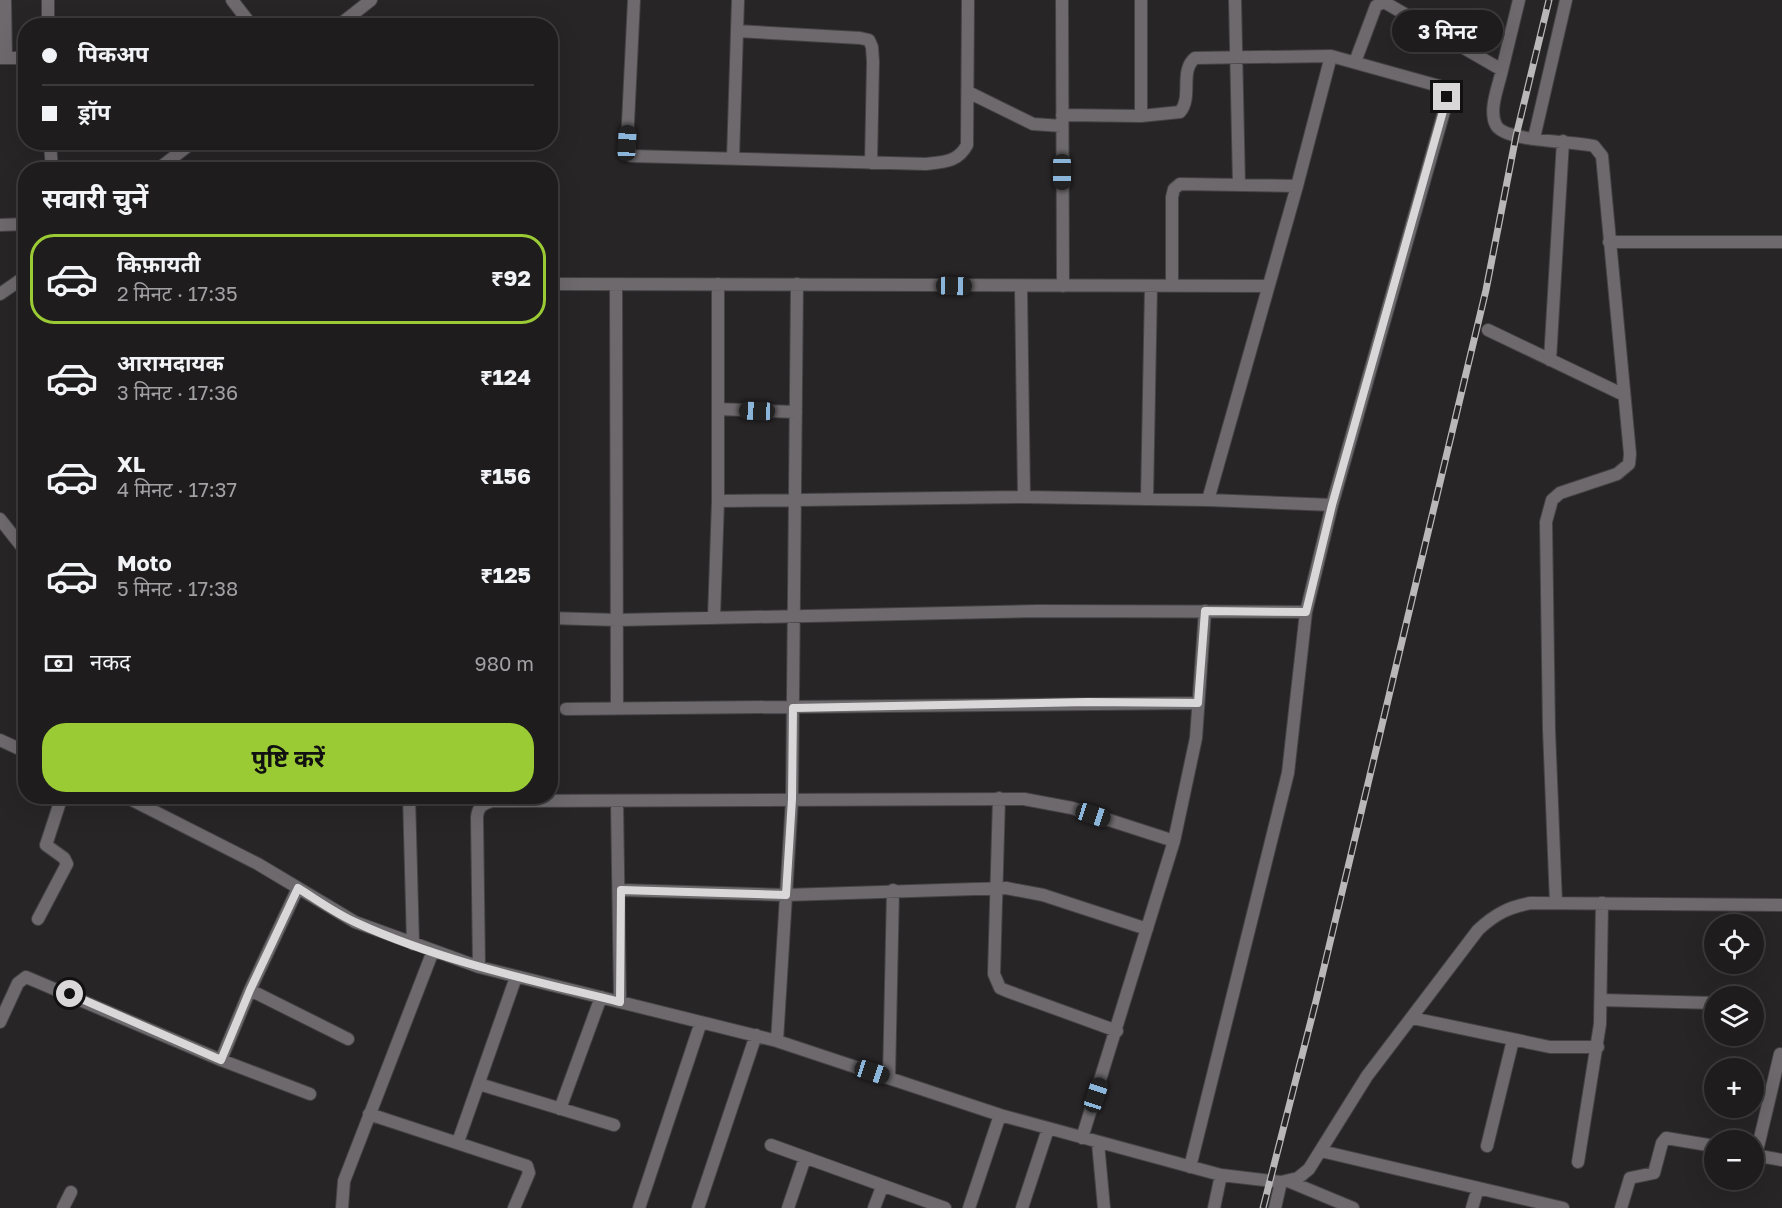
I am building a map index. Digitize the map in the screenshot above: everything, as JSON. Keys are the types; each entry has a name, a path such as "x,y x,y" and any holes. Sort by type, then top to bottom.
{"street":[{"path":"3,58 5,0"},
{"path":"48,0 48,18"},
{"path":"232,0 246,18"},
{"path":"348,18 371,0"},
{"path":"634,0 627,143 631,156 926,164 947,162 961,156 967,145 969,0"},
{"path":"733,158 738,0"},
{"path":"1062,0 1063,286"},
{"path":"1141,0 1142,116"},
{"path":"1235,0 1239,185"},
{"path":"1519,0 1494,108 1496,126 1503,132 1516,136 1587,144 1600,149 1629,464 1617,474 1560,493 1552,500 1546,522 1549,730 1557,903"},
{"path":"1534,138 1566,0"},
{"path":"1355,62 1376,6 1384,2 1502,70"},
{"path":"737,31 869,40 873,54 871,163"},
{"path":"968,92 1032,124 1062,120 1172,115 1180,112 1184,107 1190,62 1195,58 1331,56 1439,86 1445,90 1447,97 1332,505 1306,612 1288,773 1190,1167"},
{"path":"1208,500 1297,186 1331,56"},
{"path":"1550,360 1563,141"},
{"path":"167,162 183,150"},
{"path":"1172,285 1174,189 1180,184 1297,186"},
{"path":"0,225 18,224"},
{"path":"1609,242 1782,242"},
{"path":"0,294 18,282"},
{"path":"558,284 1267,286"},
{"path":"714,617 718,501 718,284"},
{"path":"777,1041 792,799 797,284"},
{"path":"616,285 617,708"},
{"path":"1147,499 1151,286"},
{"path":"1021,287 1024,497"},
{"path":"1488,330 1624,395"},
{"path":"718,409 796,412"},
{"path":"718,501 795,502 1024,497 1332,505"},
{"path":"0,519 18,542"},
{"path":"558,618 617,620 1205,611 1306,612"},
{"path":"1082,1138 1174,841 1193,760 1205,611"},
{"path":"566,709 793,708 1088,702 1198,703"},
{"path":"0,740 18,748"},
{"path":"999,798 994,974 1000,988 1117,1031"},
{"path":"558,802 1024,799 1063,806 1174,841"},
{"path":"617,802 621,890 620,1002"},
{"path":"38,920 67,864 64,858 46,845 59,804"},
{"path":"140,804 258,864 355,922 479,967 756,1035 1048,1129 1221,1175 1284,1182 1353,1208"},
{"path":"409,804 413,944"},
{"path":"479,967 478,809 483,804"},
{"path":"221,1060 250,990 298,888"},
{"path":"621,890 786,895 995,888 1034,892 1147,929"},
{"path":"889,1078 893,890"},
{"path":"1284,1182 1298,1178 1309,1169 1367,1076 1478,930 1493,916 1512,907 1557,903 1782,905"},
{"path":"1578,1162 1598,1047 1602,903"},
{"path":"345,1207 344,1181 433,951"},
{"path":"0,1022 18,983 26,977 221,1060 310,1094"},
{"path":"458,1142 516,977"},
{"path":"250,990 348,1039"},
{"path":"560,1109 600,997"},
{"path":"1601,1000 1704,1003"},
{"path":"1412,1018 1513,1040 1568,1049 1598,1047"},
{"path":"639,1208 701,1022"},
{"path":"698,1208 756,1035"},
{"path":"1486,1146 1513,1040"},
{"path":"1761,1130 1780,1054"},
{"path":"479,1084 614,1125"},
{"path":"369,1114 527,1166 529,1173 514,1208"},
{"path":"969,1208 1000,1115"},
{"path":"1022,1208 1048,1129"},
{"path":"1621,1208 1630,1178 1654,1173 1662,1143 1666,1138 1704,1144"},
{"path":"1098,1143 1104,1208"},
{"path":"771,1145 945,1208"},
{"path":"1321,1151 1563,1208"},
{"path":"1764,1157 1782,1160"},
{"path":"788,1208 805,1158"},
{"path":"1214,1208 1221,1175"},
{"path":"1275,1208 1284,1182"},
{"path":"874,1208 882,1187"},
{"path":"1472,1208 1478,1188"},
{"path":"63,1208 71,1192"}],"railway":[{"path":"1263,1208 1316,1001 1486,290 1516,136 1549,0"}],"route":[{"path":"70,994 221,1060 250,990 298,888 355,922 390,937 479,967 620,1002 621,890 786,895 792,799 793,708 1088,702 1198,703 1205,611 1306,612 1332,505 1447,97"}]}
